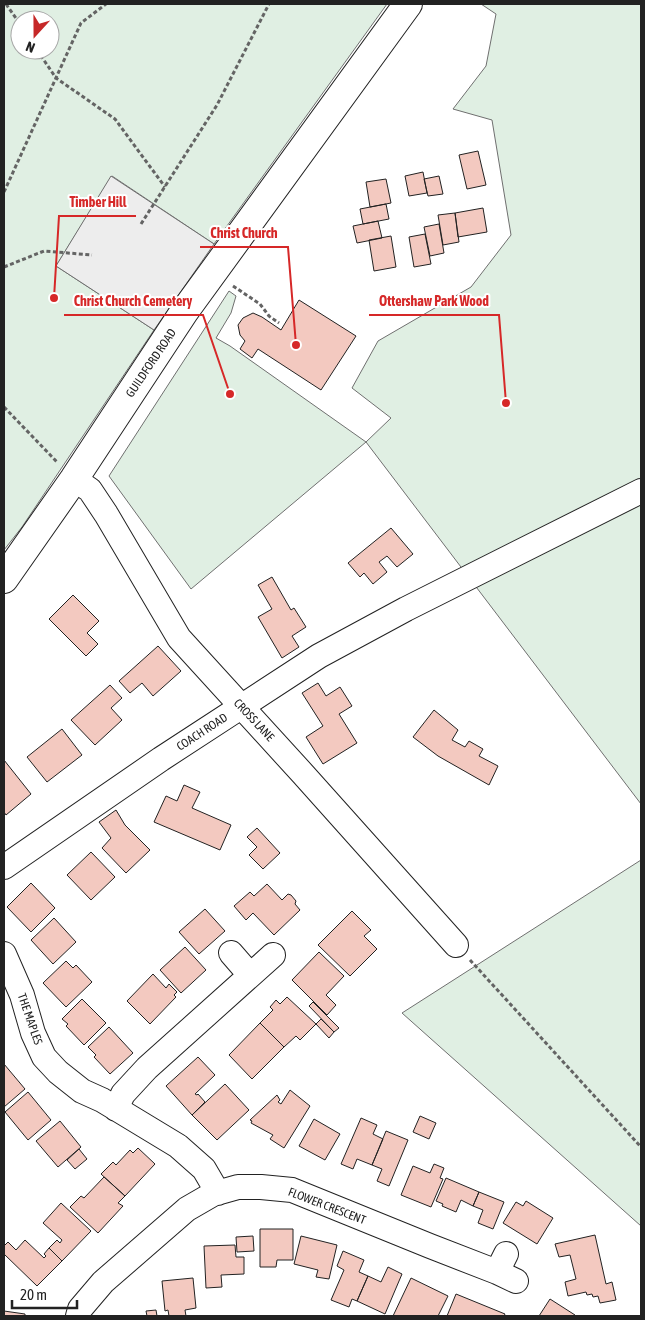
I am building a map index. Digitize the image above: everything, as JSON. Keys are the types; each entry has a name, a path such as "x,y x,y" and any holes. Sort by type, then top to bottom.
{"main road":[{"name":"GUILDFORD ROAD","path":"4,579 74,479 184,312 408,4"}],"street":[{"name":"CROSS LANE","path":"74,479 90,490 106,514 179,638 456,945"},
{"name":"COACH ROAD","path":"4,866 161,759 319,656 406,609 641,491"},
{"path":"231,953 250,976"},
{"name":"THE MAPLES","path":"4,954 22,995 33,1033 44,1057 58,1072 82,1091 150,1128 178,1146 204,1168 218,1193"},
{"path":"116,1109 123,1094 147,1068 274,955"},
{"name":"FLOWER CRESCENT","path":"78,1316 80,1309 103,1282 188,1209 218,1193 238,1187 292,1190 430,1246 506,1269"}],"path":[{"path":"4,192 81,22 106,4"},
{"path":"141,224 217,106 269,4"},
{"path":"44,60 56,78 115,119 165,187"},
{"path":"4,267 44,251 92,255"},
{"path":"228,283 260,304 269,316 279,323"},
{"path":"4,407 74,479"},
{"path":"456,945 641,1148"}],"green space":[{"path":"4,4 387,4 214,244 112,176 56,266 154,330 22,527 4,550"},
{"path":"481,4 641,4 641,804 366,442 391,418 352,388 378,341 471,287 511,235 492,120 453,109 486,66 496,14"},
{"path":"229,291 236,296 231,313 216,338 366,442 191,589 109,476"},
{"path":"641,860 641,1226 402,1013"}],"shaded area":[{"path":"111,176 214,244 154,330 56,266"}],"building":[{"path":"478,151 486,185 467,189 459,155"},
{"path":"423,172 427,193 409,196 405,176"},
{"path":"439,176 443,194 428,196 424,179"},
{"path":"386,179 391,203 370,207 366,182"},
{"path":"386,204 389,219 363,224 360,209"},
{"path":"483,208 487,232 458,237 455,213"},
{"path":"455,213 459,242 443,245 438,215"},
{"path":"378,221 382,238 357,243 353,226"},
{"path":"439,224 444,253 430,256 424,227"},
{"path":"425,234 431,264 414,267 409,237"},
{"path":"391,236 396,267 374,271 369,240"},
{"path":"299,300 356,336 321,390 258,349 252,358 240,349 245,341 240,335 238,325 243,318 253,313 281,330"},
{"path":"391,528 413,554 397,567 387,556 379,562 387,572 373,584 364,573 360,577 348,563"},
{"path":"272,577 291,610 294,608 306,627 292,636 299,647 282,658 258,617 272,609 258,585"},
{"path":"73,595 99,621 87,633 98,644 86,656 49,619"},
{"path":"158,646 181,671 153,696 142,683 130,693 119,681"},
{"path":"318,683 326,696 340,687 352,706 339,714 357,743 323,764 306,737 323,726 302,693"},
{"path":"110,685 122,698 111,708 122,720 95,745 71,720"},
{"path":"434,710 458,730 452,740 465,747 469,741 483,749 479,756 498,766 489,785 438,756 413,737"},
{"path":"62,729 82,755 47,782 27,757"},
{"path":"4,760 31,794 6,815 4,812"},
{"path":"184,785 200,792 192,808 231,825 220,850 154,822 166,796 177,801"},
{"path":"116,810 125,825 150,850 126,873 102,848 111,838 99,822"},
{"path":"257,828 280,853 263,869 249,855 257,847 247,837"},
{"path":"91,852 115,877 91,900 67,875"},
{"path":"31,883 55,908 31,932 7,907"},
{"path":"267,884 282,900 288,894 291,895 300,910 274,935 253,913 246,920 234,906 250,892 254,896"},
{"path":"205,909 225,931 199,954 179,932"},
{"path":"352,911 371,930 364,936 377,949 350,976 318,945"},
{"path":"54,918 76,942 53,964 31,940"},
{"path":"185,947 206,970 181,993 160,970"},
{"path":"319,952 344,976 326,995 336,1005 327,1015 292,980"},
{"path":"66,961 73,968 76,965 92,982 66,1007 43,983"},
{"path":"153,974 166,988 169,984 177,992 174,995 176,997 150,1024 127,1001"},
{"path":"287,997 316,1024 300,1040 296,1036 284,1047 260,1023 273,1010 270,1007 276,1000 280,1004"},
{"path":"82,999 106,1023 84,1045 62,1019"},
{"path":"313,1002 339,1028 334,1032 309,1006"},
{"path":"321,1019 334,1032 329,1038 316,1024"},
{"path":"260,1023 284,1047 252,1079 229,1055"},
{"path":"109,1027 133,1053 110,1074 94,1057 96,1055 88,1047"},
{"path":"198,1057 215,1075 195,1094 198,1094 205,1102 192,1115 166,1086"},
{"path":"4,1064 25,1089 4,1107"},
{"path":"225,1084 249,1110 217,1140 192,1115"},
{"path":"290,1090 310,1106 284,1148 270,1139 273,1135 251,1123 252,1121 250,1120 277,1095 280,1100 278,1102 281,1104"},
{"path":"28,1092 51,1120 28,1140 5,1112"},
{"path":"420,1116 436,1123 429,1139 413,1132"},
{"path":"361,1118 377,1125 373,1134 383,1139 372,1165 357,1159 353,1169 341,1164"},
{"path":"314,1119 340,1134 325,1160 299,1146"},
{"path":"60,1121 81,1147 58,1167 36,1141"},
{"path":"386,1131 408,1140 389,1186 377,1181 382,1169 372,1165"},
{"path":"138,1148 155,1164 125,1196 101,1174 113,1162 116,1165 130,1150 133,1153"},
{"path":"79,1149 87,1159 75,1169 67,1160"},
{"path":"434,1164 444,1168 440,1178 443,1179 431,1207 401,1195 413,1166 430,1173"},
{"path":"104,1177 125,1196 118,1203 123,1206 98,1233 70,1207 81,1196 84,1198"},
{"path":"446,1178 479,1192 473,1206 461,1200 456,1212 436,1201"},
{"path":"479,1192 504,1202 493,1229 478,1223 483,1210 473,1206"},
{"path":"526,1201 553,1218 537,1244 503,1223 516,1202 523,1206"},
{"path":"61,1203 91,1231 62,1261 49,1248 57,1240 60,1243 62,1240 43,1223"},
{"path":"260,1229 293,1229 293,1260 277,1260 276,1267 260,1267"},
{"path":"595,1235 606,1284 612,1282 616,1300 600,1303 598,1296 587,1295 586,1292 568,1296 565,1282 576,1279 570,1255 559,1257 555,1244"},
{"path":"253,1236 254,1251 237,1252 236,1237"},
{"path":"301,1236 337,1245 329,1279 316,1277 318,1270 294,1264"},
{"path":"25,1240 44,1258 46,1256 44,1254 49,1248 62,1261 37,1286 4,1254 4,1246 8,1242 16,1250"},
{"path":"235,1245 236,1257 244,1257 244,1274 221,1275 222,1287 206,1288 204,1246"},
{"path":"343,1251 364,1260 359,1272 368,1276 357,1301 352,1299 349,1307 331,1300 344,1270 337,1266"},
{"path":"388,1267 402,1274 385,1314 357,1301 368,1276 381,1282"},
{"path":"193,1278 196,1308 185,1310 186,1316 169,1316 168,1310 165,1311 162,1281"},
{"path":"411,1278 448,1296 438,1316 393,1316"},
{"path":"456,1294 505,1314 504,1316 447,1316"},
{"path":"550,1299 575,1315 539,1316"},
{"path":"156,1310 157,1316 147,1316 146,1311"},
{"path":"4,1311 25,1314 25,1316 4,1316"}],"place":[{"name":"Timber Hill","path":"54,298"},
{"name":"Christ Church","path":"296,345"},
{"name":"Christ Church Cemetery","path":"230,394"},
{"name":"Ottershaw Park Wood","path":"506,403"}]}
